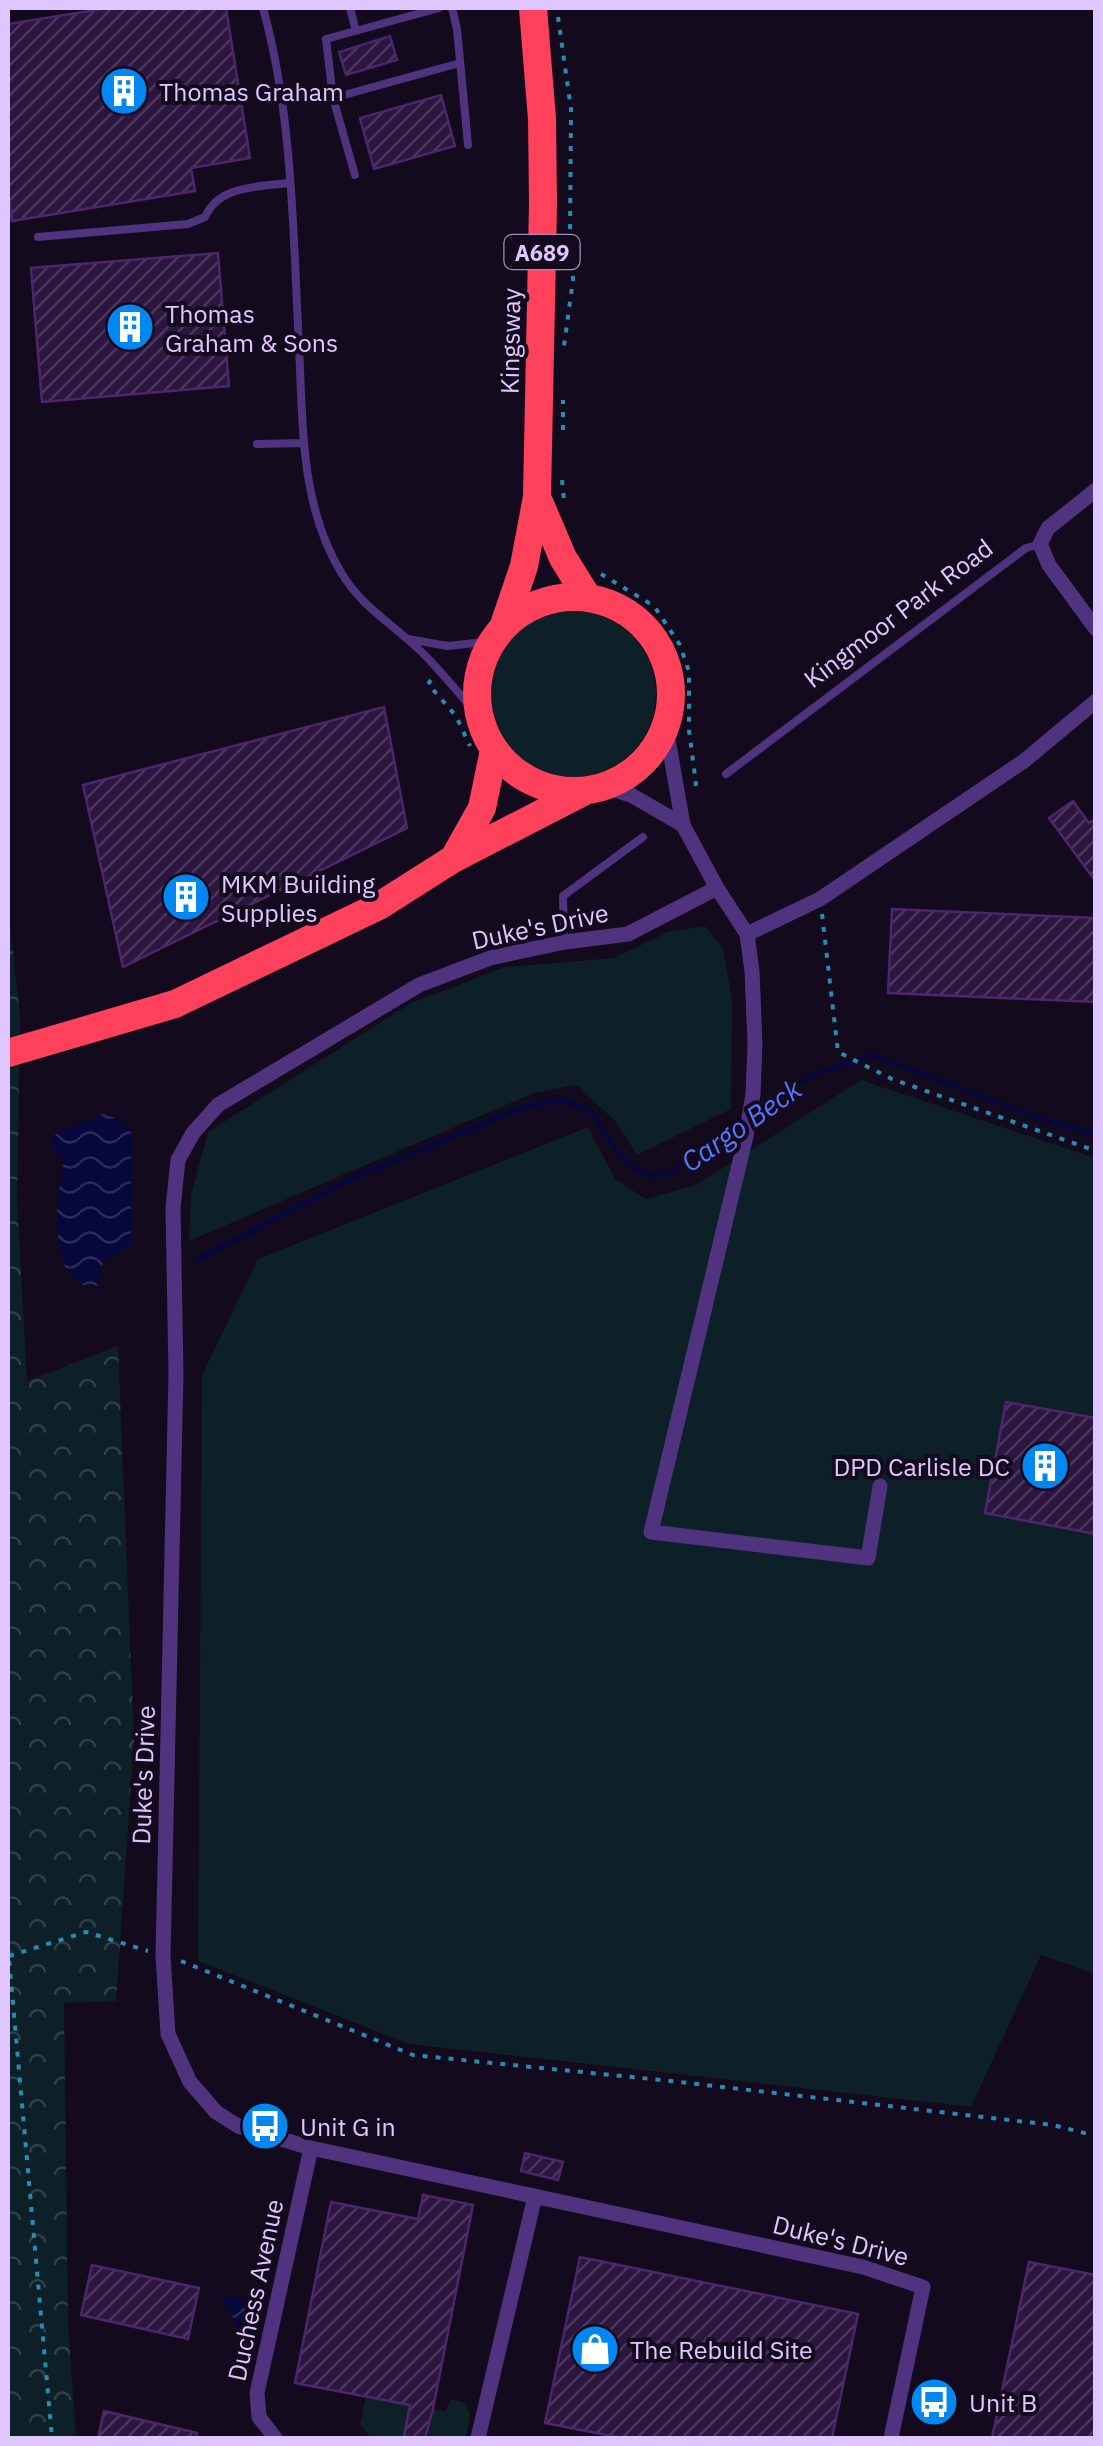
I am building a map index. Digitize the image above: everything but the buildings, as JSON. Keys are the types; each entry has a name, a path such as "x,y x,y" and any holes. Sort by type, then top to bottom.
{"highway":[{"name":"Kingsway","path":"498,634 524,566 537,497 542,153 533,8"},
{"name":"Kingsway","path":"537,497 555,543 588,598"},
{"path":"16,1051 174,1004 379,906 453,859 631,774 652,754 666,728 672,700 669,671 658,644 640,622 616,606 588,598 564,598 542,602 521,613 498,634"},
{"name":"A689","path":"498,634 482,662 477,685 478,716 494,750 511,769 533,782 557,790 594,789"},
{"path":"453,859 482,808 494,750"}],"street":[{"name":"Kingmoor Park Road","path":"1040,544 1048,528 1096,490"},
{"path":"1040,544 1049,565 1096,628"},
{"path":"747,934 820,899 1024,761 1096,701"},
{"path":"666,728 683,825 716,888 747,934 755,1044 746,1136 651,1532 868,1558 880,1486"},
{"path":"594,789 631,795 683,825"},
{"name":"Duke's Drive","path":"716,888 628,934 564,942 490,958 419,984 218,1106 194,1133 178,1160 173,1208 176,1374 163,1956 168,2034 190,2082 216,2112 238,2126 311,2148 863,2267 922,2287 890,2438"},
{"name":"Duchess Avenue","path":"275,2438 259,2417 257,2394 311,2148"},
{"path":"478,2438 535,2196"}],"lane":[{"path":"264,8 276,55 289,183 304,443 318,526 360,601 408,639 478,716"},
{"path":"350,8 356,31"},
{"path":"355,175 333,98 326,39 440,8"},
{"path":"452,8 468,145"},
{"path":"333,98 460,63"},
{"path":"38,236 188,224 205,217 211,204 232,191 289,183"},
{"path":"257,444 304,443"},
{"name":"Kingmoor Park Road","path":"726,774 1026,548 1040,544"},
{"path":"408,639 448,646 498,634"},
{"path":"564,942 562,896 643,837"}],"path":[{"path":"820,899 838,1052 892,1080 1096,1151"},
{"path":"9,1956 86,1932 163,1956 413,2055 671,2080 1054,2125 1096,2136"},
{"path":"8,1948 52,2438"}],"green space":[{"path":"573,611 605,617 632,635 650,662 656,694 650,726 632,753 605,771 573,777 541,771 514,753 496,726 490,694 496,662 514,635 541,617"},
{"path":"8,906 20,1016 17,1201 27,1381 118,1346 134,1741 116,2001 64,2003 68,2324 76,2438 8,2438"},
{"path":"705,926 723,948 732,1000 731,1109 637,1155 616,1122 577,1085 534,1093 189,1241 191,1195 208,1132 411,1003 505,967 614,958 668,932"},
{"path":"861,1080 1095,1158 1095,1974 1041,1955 971,2107 409,2044 198,1961 202,1375 258,1259 588,1127 615,1179 646,1199 696,1185"},
{"path":"366,2396 446,2412 450,2399 465,2403 470,2413 466,2438 371,2438 360,2424"}],"water":[{"path":"102,1114 119,1119 131,1130 131,1245 103,1262 97,1286 83,1285 62,1259 58,1216 64,1162 50,1137"},
{"path":"220,2296 257,2301 249,2344"}],"waterway":[{"name":"Cargo Beck","path":"756,1111 811,1076 872,1055 1045,1120 1096,1134"},
{"name":"Cargo Beck","path":"198,1259 356,1177 526,1106 563,1100 591,1111 619,1155 646,1176 671,1173 743,1120"}],"place":[{"name":"Thomas Graham","path":"124,91"},
{"name":"Thomas Graham & Sons","path":"130,327"},
{"name":"MKM Building Supplies","path":"186,897"},
{"name":"DPD Carlisle DC","path":"1045,1466"},
{"name":"Unit G in","path":"265,2126"},
{"name":"The Rebuild Site","path":"595,2349"},
{"name":"Unit B","path":"934,2402"}]}
